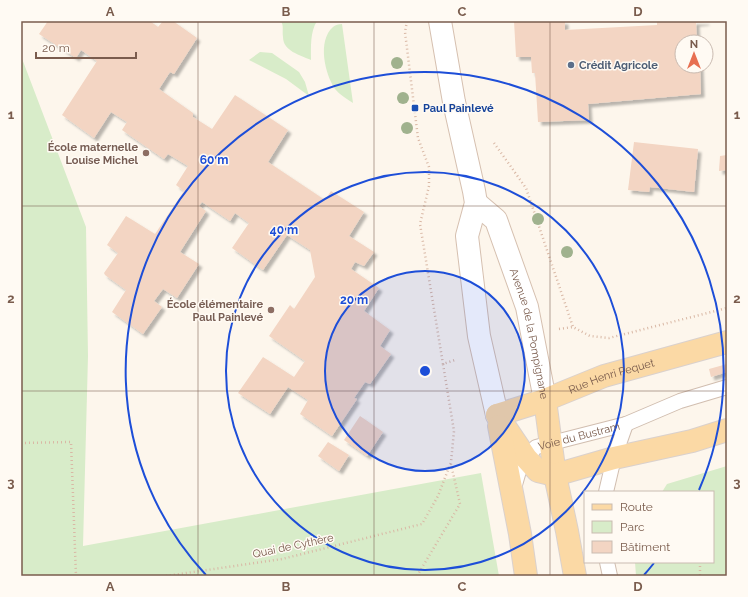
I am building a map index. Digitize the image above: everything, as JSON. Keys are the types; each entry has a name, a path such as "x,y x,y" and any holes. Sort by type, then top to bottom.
{"main road":[{"path":"440,21 454,102 476,203 467,236 479,336 497,415 520,534 526,576"},
{"name":"Avenue de la Pompignane","path":"476,203 496,220 527,307 545,400 555,475 567,531 574,576"},
{"name":"Rue Henri Pequet","path":"497,415 545,400 604,376 727,342"},
{"path":"497,415 526,458 538,471 555,475 614,458 692,441 727,430"}],"lane":[{"name":"Voie du Bustram","path":"512,493 521,464 536,447 626,424 680,401 727,387"},
{"name":"Voie du Bustram","path":"606,491 614,458 626,424"},
{"path":"607,563 610,576"}],"path":[{"path":"407,21 404,32 418,138 429,167 430,186 420,224 443,364"},
{"path":"493,143 526,188 573,327 590,336 609,338 727,308"},
{"path":"21,443 71,442 76,576"},
{"path":"417,576 460,504 451,462"},
{"name":"Quai de Cythère","path":"166,576 282,559 422,524"},
{"path":"700,563 700,576"}],"green space":[{"path":"281,21 317,21 312,35 311,60 293,52 286,46"},
{"path":"342,24 353,103 341,95 331,83 324,58 325,40 328,33 334,26"},
{"path":"260,52 272,53 299,72 305,82 309,96 286,79 249,60"},
{"path":"21,56 86,227 88,356 83,546 481,473 499,576 21,576"},
{"path":"727,466 727,576 636,576 635,563 714,563 714,491 663,491 667,484"}],"building":[{"path":"48,21 150,21 158,27 163,21 173,21 197,38 174,74 170,72 159,89 193,113 193,117 212,129 235,95 288,130 268,162 325,200 331,191 364,212 349,236 374,252 364,266 355,262 351,269 379,288 364,311 390,330 380,346 391,354 370,384 365,382 354,398 357,399 332,436 300,414 308,400 288,387 270,414 238,393 263,357 294,377 305,361 269,336 290,305 294,309 315,277 310,250 287,235 263,270 232,248 249,223 235,213 230,221 202,202 199,206 206,211 180,252 199,264 177,298 163,289 154,301 162,307 143,334 112,312 126,290 104,273 118,253 107,245 126,216 155,234 184,191 176,185 188,166 168,154 164,159 122,130 127,122 111,112 94,138 62,115 97,61 81,50 76,58 39,34"},
{"path":"514,21 565,21 565,30 657,25 657,21 706,21 696,23 697,34 674,34 674,74 700,74 701,94 588,104 589,120 538,122 535,73 532,73 531,57 516,57"},
{"path":"634,142 698,149 694,192 650,187 649,192 628,190"},
{"path":"727,155 727,170 719,171 720,156"},
{"path":"727,364 727,372 711,377 709,369"},
{"path":"360,416 383,432 367,456 344,440"},
{"path":"328,442 349,455 339,471 318,456"}],"place":[{"name":"Crédit Agricole","path":"571,65"},
{"name":"Paul Painlevé","path":"415,108"},
{"name":"École maternelle Louise Michel","path":"146,153"},
{"name":"École élémentaire Paul Painlevé","path":"271,310"}]}
